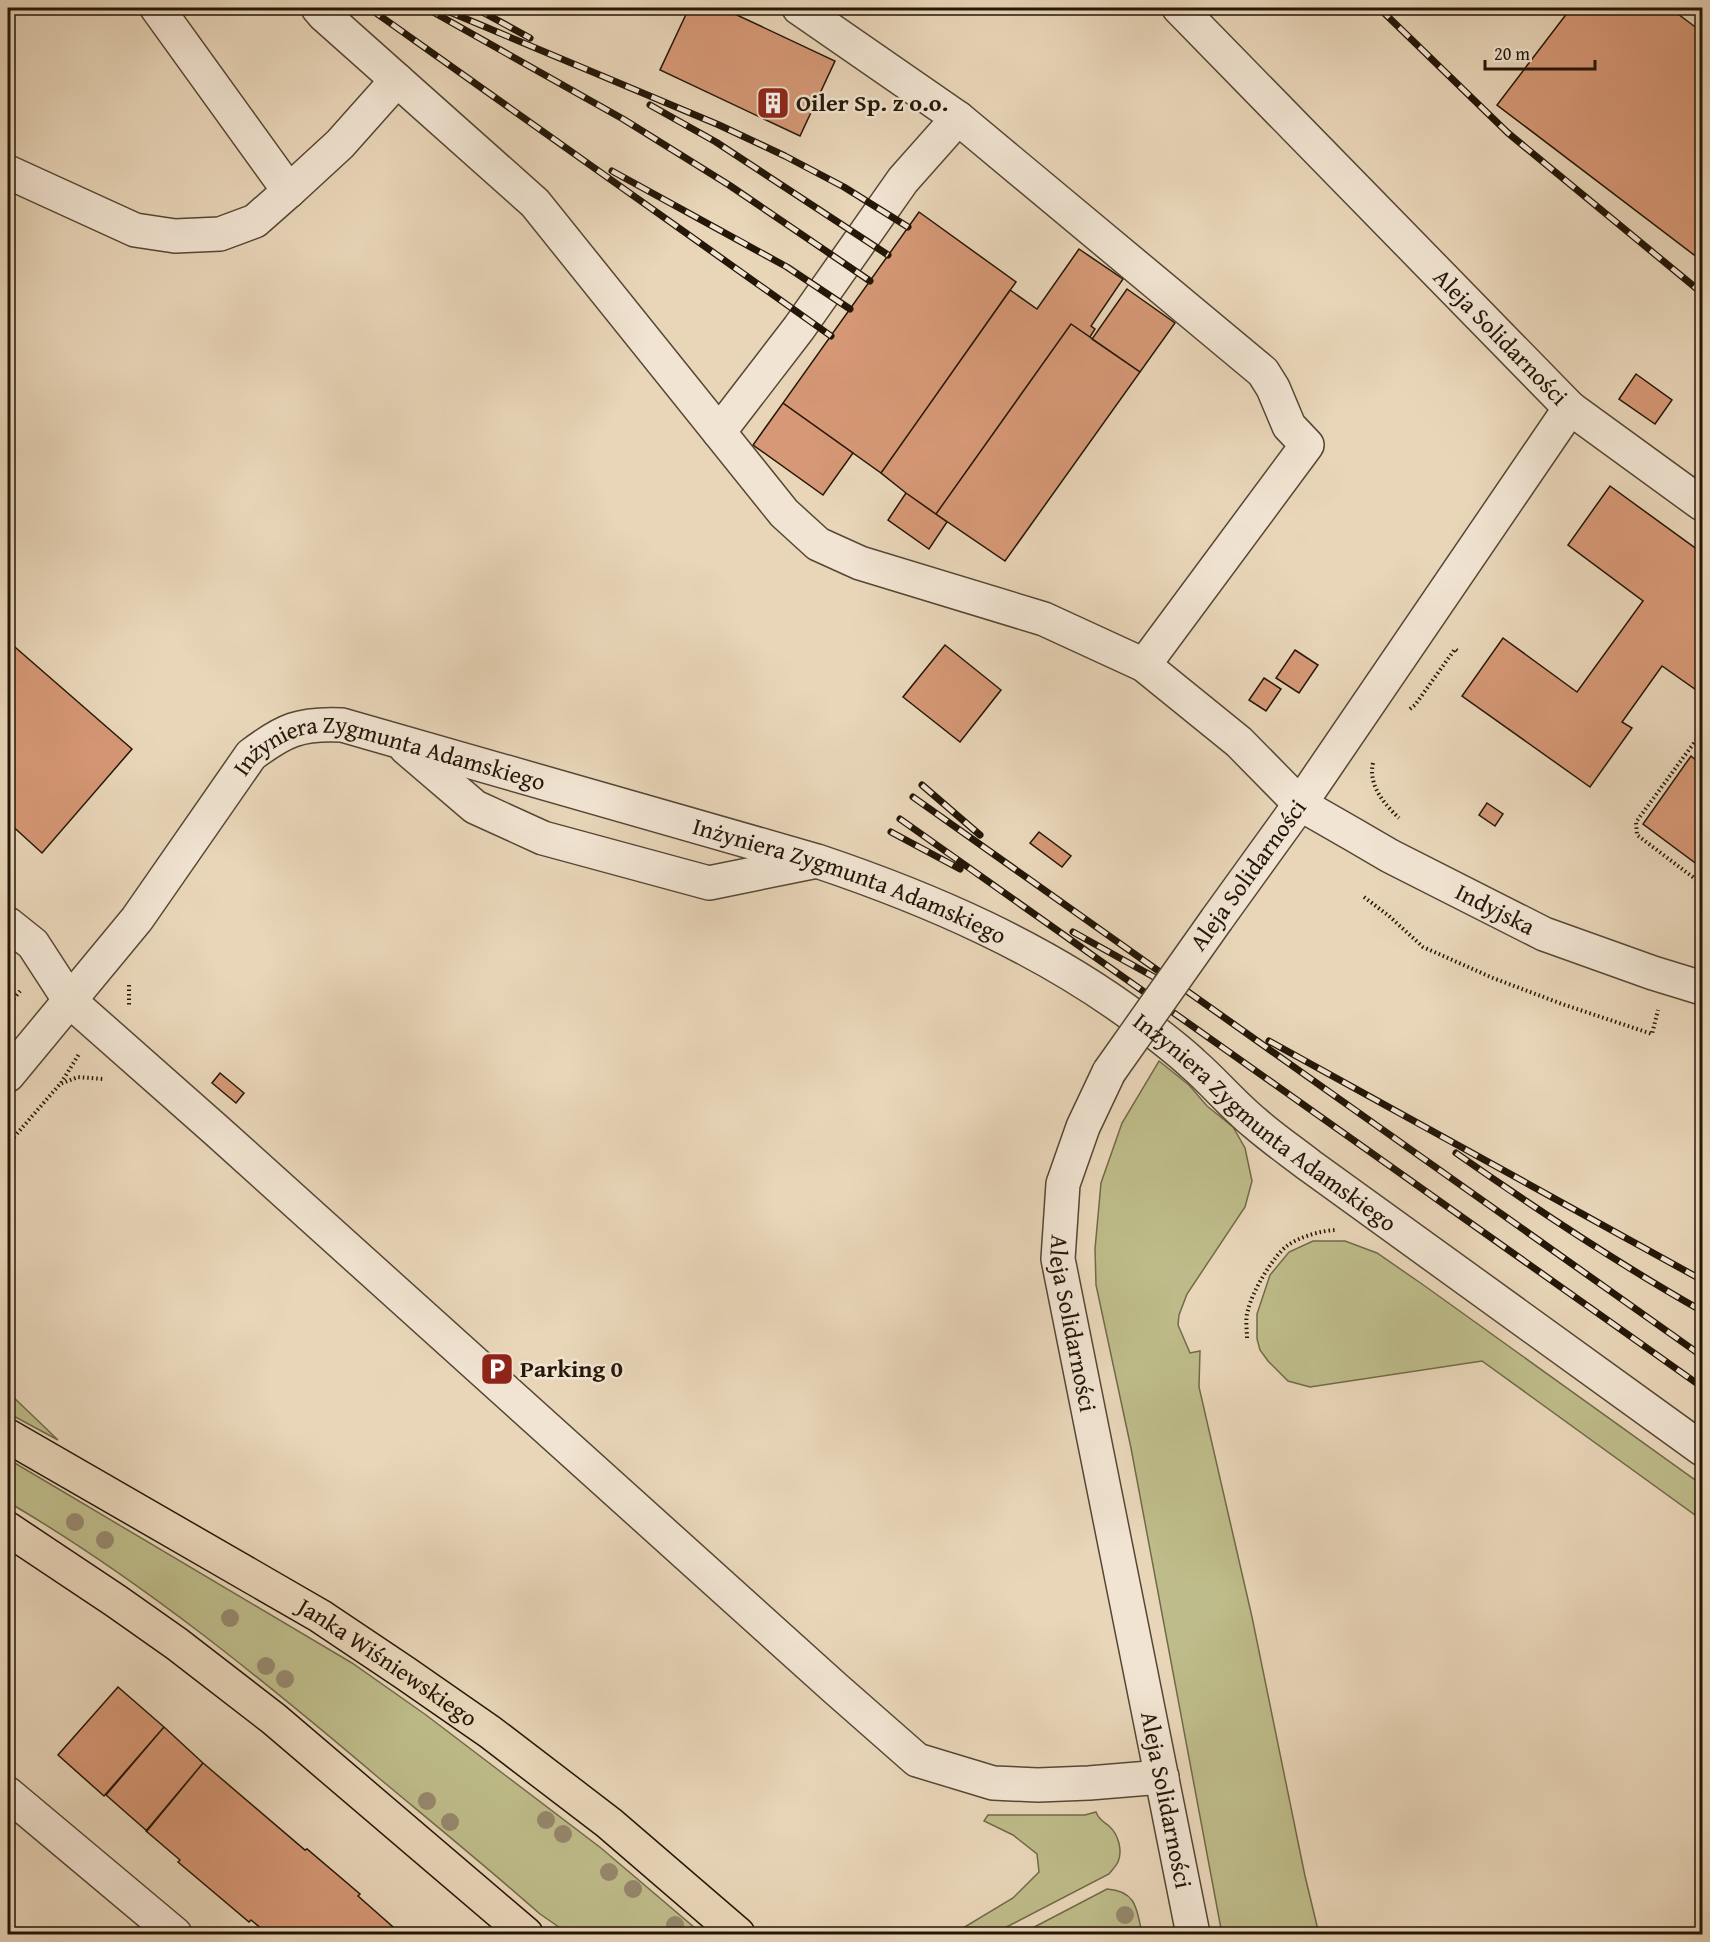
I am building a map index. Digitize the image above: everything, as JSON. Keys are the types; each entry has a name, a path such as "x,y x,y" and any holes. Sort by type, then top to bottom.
{"highway":[{"name":"Janka Wiśniewskiego","path":"8,1436 320,1616 490,1731 609,1823 738,1935"},
{"path":"8,1529 134,1613 274,1719 526,1935"}],"street":[{"path":"157,8 289,191"},
{"name":"Indyjska","path":"318,8 536,203 784,513 818,544 860,563 1044,620 1144,665 1239,742 1300,804 1390,856 1544,934 1702,988"},
{"path":"799,8 958,118 1263,372 1273,388 1289,426 1307,445 1144,665"},
{"name":"Aleja Solidarności","path":"1179,8 1570,408 1300,804 1109,1071 1083,1126 1063,1184 1058,1259 1193,1935"},
{"path":"8,172 135,230 176,236 220,234 255,221 340,144 397,80"},
{"path":"719,432 799,328 903,180 958,118"},
{"path":"1570,408 1702,504"},
{"name":"Inżyniera Zygmunta Adamskiego","path":"8,1075 137,919 250,755 270,740 300,726 342,725 817,861 880,882 953,912 1076,977 1138,1020 1192,1062 1253,1122 1309,1165 1702,1449"},
{"path":"398,741 475,807 543,838 709,883 817,861"},
{"path":"8,924 33,944 70,1001 917,1760 993,1784 1089,1784 1162,1777"},
{"path":"8,1794 176,1935"}],"path":[{"path":"1408,711 1415,705 1455,650 1459,652"},
{"path":"1702,732 1636,822 1636,835 1702,884"},
{"path":"1375,755 1371,771 1379,796 1400,819"},
{"path":"1364,897 1423,947 1493,978 1562,1004 1652,1034 1659,1007"},
{"path":"129,983 129,1005"},
{"path":"8,1144 60,1084 78,1077 100,1078 108,1081"},
{"path":"1247,1338 1248,1310 1258,1285 1274,1260 1287,1246 1305,1237 1335,1229 1344,1231"}],"shaded area":[{"path":"1159,1061 1189,1085 1207,1106 1233,1127 1245,1148 1252,1181 1245,1207 1187,1294 1179,1315 1178,1325 1190,1353 1200,1351 1199,1387 1252,1617 1319,1934 1222,1934 1131,1448 1096,1285 1095,1249 1101,1183 1122,1123"},
{"path":"1313,1241 1345,1241 1377,1253 1422,1284 1702,1485 1702,1520 1482,1361 1310,1387 1288,1381 1260,1350 1257,1339 1257,1314 1270,1275 1289,1252"},
{"path":"8,1392 58,1440 8,1413"},
{"path":"8,1459 352,1663 426,1715 601,1848 702,1934 569,1934 540,1914 291,1704 200,1632 106,1564 8,1502"},
{"path":"1096,1812 1100,1819 1112,1829 1119,1842 1118,1862 1109,1874 993,1934 953,1934 1013,1898 1039,1872 1037,1854 1013,1835 984,1821 988,1815 1085,1815"},
{"path":"1107,1889 1124,1894 1134,1903 1142,1934 1105,1934 1087,1931 1068,1934 1021,1934"}],"building":[{"name":"Oiler Sp. z o.o.","path":"689,8 722,8 835,61 800,136 660,70"},
{"path":"1571,8 1670,8 1702,32 1702,261 1497,105"},
{"path":"919,212 1016,282 881,473 783,403"},
{"path":"1079,249 1123,279 1091,326 1095,329 1090,337 1071,324 936,514 881,473 1010,290 1037,309"},
{"path":"1127,289 1175,323 1140,372 1092,339"},
{"path":"1071,324 1140,372 1005,561 936,514"},
{"path":"1636,374 1672,400 1655,424 1619,399"},
{"path":"783,403 853,453 823,495 753,445"},
{"path":"1610,486 1702,553 1702,694 1662,666 1622,722 1632,728 1590,787 1462,696 1503,638 1577,692 1643,601 1568,545"},
{"path":"906,493 947,522 929,549 888,520"},
{"path":"8,641 132,749 42,853 8,822"},
{"path":"945,645 1001,690 960,742 903,697"},
{"path":"1295,650 1318,665 1299,693 1276,678"},
{"path":"1264,678 1281,689 1266,711 1249,700"},
{"path":"1691,756 1702,765 1702,868 1643,824"},
{"path":"1487,803 1503,814 1495,826 1479,815"},
{"path":"1039,832 1071,856 1062,867 1030,843"},
{"path":"220,1073 244,1093 236,1103 212,1083"},
{"path":"118,1687 164,1727 104,1796 58,1755"},
{"path":"164,1727 203,1763 147,1831 106,1795"},
{"path":"203,1763 360,1894 358,1896 401,1934 268,1934 251,1920 249,1922 178,1862 180,1860 146,1831"}],"railway":[{"path":"369,8 831,336"},
{"path":"426,8 623,119 729,185 870,281"},
{"path":"475,8 530,38"},
{"path":"1379,8 1508,133 1702,293"},
{"path":"445,10 719,125 844,187 908,227"},
{"path":"650,105 716,142 888,255"},
{"path":"612,171 787,267 850,309"},
{"path":"922,785 980,835"},
{"path":"913,797 1702,1356"},
{"path":"900,819 1702,1387"},
{"path":"891,832 960,869"},
{"path":"1073,932 1154,977"},
{"path":"1269,1041 1702,1280"},
{"path":"1456,1153 1577,1235 1702,1311"}],"place":[{"name":"Oiler Sp. z o.o.","path":"773,103"},
{"name":"Parking 0","path":"497,1369"}]}
